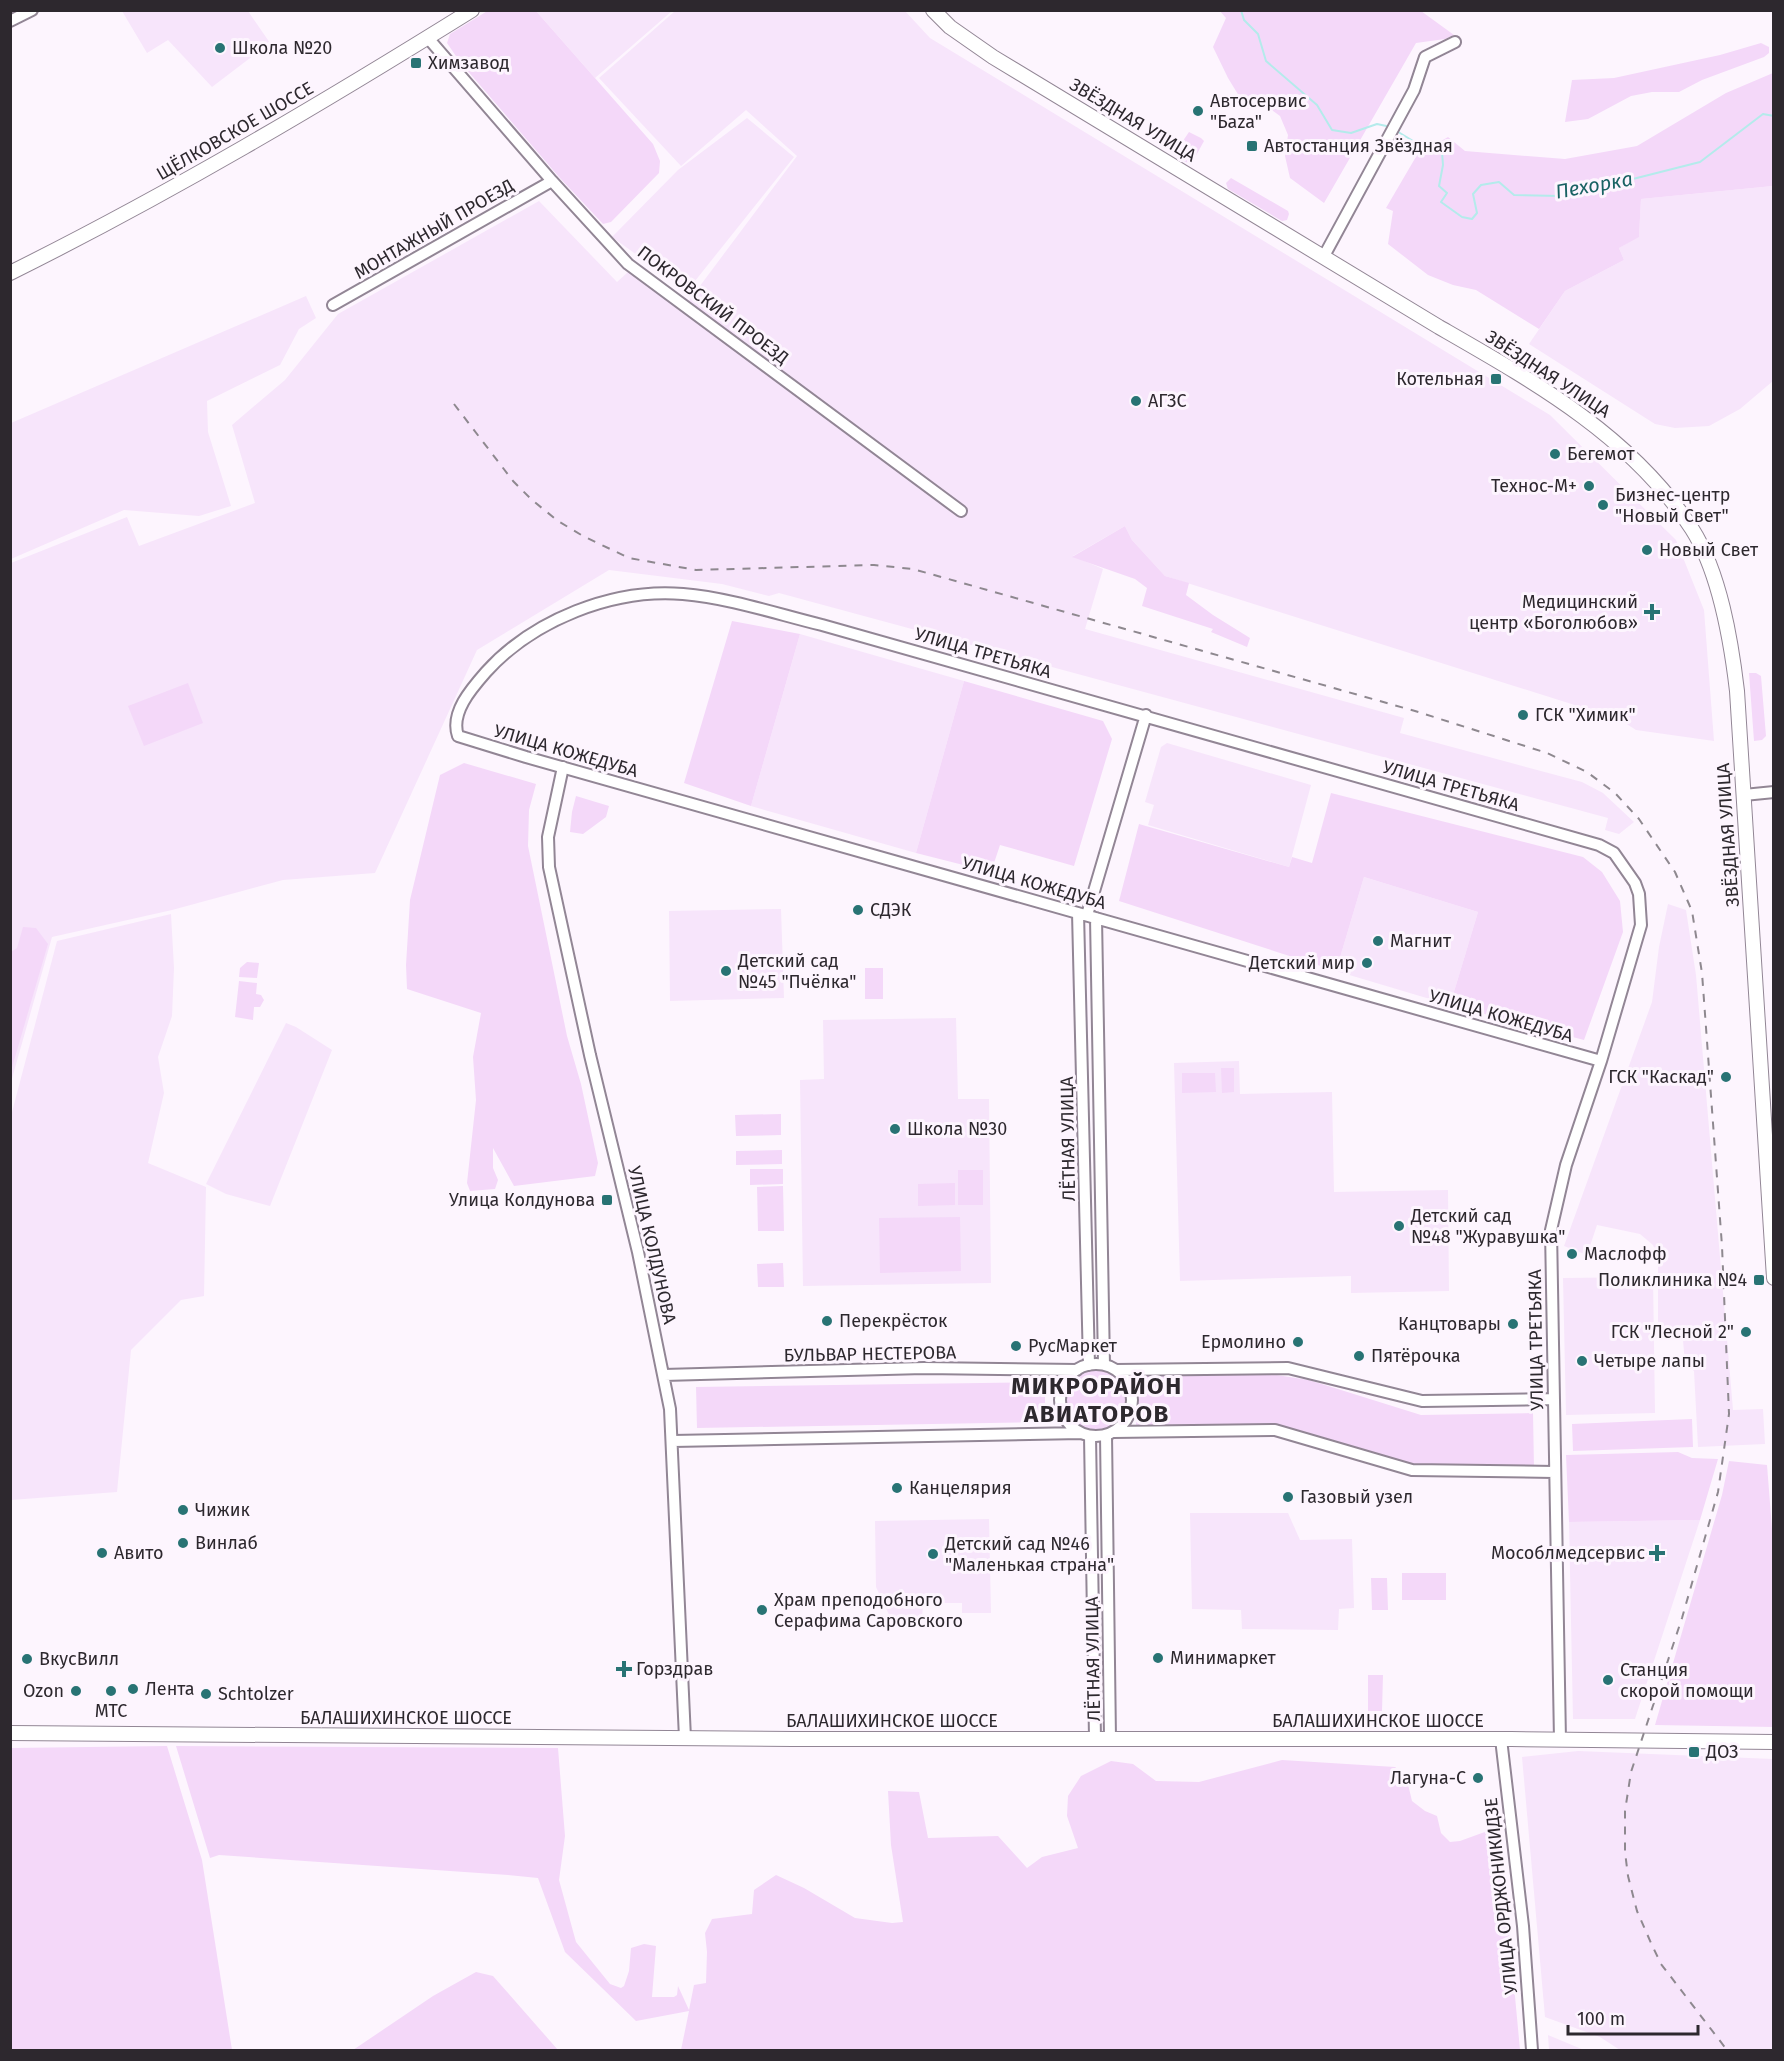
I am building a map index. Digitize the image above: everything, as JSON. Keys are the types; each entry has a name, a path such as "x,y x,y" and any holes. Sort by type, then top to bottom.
{"main road":[{"name":"ЩЁЛКОВСКОЕ ШОССЕ","path":"10,273 163,194 261,138 472,10"},
{"name":"ЗВЁЗДНАЯ УЛИЦА","path":"933,10 950,27 993,57 1570,406 1645,470 1696,536 1710,568 1721,603 1735,672 1773,1278"},
{"name":"БАЛАШИХИНСКОЕ ШОССЕ","path":"10,1733 1773,1742"}],"street":[{"path":"12,20 32,11"},
{"name":"ПОКРОВСКИЙ ПРОЕЗД","path":"428,38 552,181 628,264 961,511"},
{"path":"1324,256 1414,90 1425,57 1455,42"},
{"name":"МОНТАЖНЫЙ ПРОЕЗД","path":"333,305 552,181"},
{"name":"УЛИЦА ТРЕТЬЯКА","path":"458,736 455,727 457,713 468,696 494,663 528,637 573,613 613,599 660,593 684,594 714,598 822,625 1146,715 1599,845 1614,853 1640,894 1641,925 1601,1061 1566,1165 1551,1230 1560,1740"},
{"name":"ЛЁТНАЯ УЛИЦА","path":"1089,1365 1087,915 1146,715"},
{"name":"УЛИЦА КОЖЕДУБА","path":"458,736 1601,1061"},
{"name":"УЛИЦА КОЛДУНОВА","path":"564,767 554,802 548,837 549,867 590,1055 638,1252 664,1376 673,1441 685,1738"},
{"path":"1744,795 1773,792"},
{"name":"ЛЁТНАЯ УЛИЦА","path":"1087,915 1104,1365"},
{"path":"1086,1434 1072,1427 1065,1418 1060,1397 1069,1377 1077,1370 1089,1365 1104,1365 1116,1370 1130,1386 1132,1407 1128,1417 1122,1426 1109,1434"},
{"name":"БУЛЬВАР НЕСТЕРОВА","path":"664,1376 924,1368 1077,1370"},
{"path":"1116,1370 1288,1368 1422,1401 1554,1399"},
{"path":"673,1441 1275,1430 1412,1470 1554,1472"},
{"name":"ЛЁТНАЯ УЛИЦА","path":"1086,1434 1095,1738"},
{"name":"ЛЁТНАЯ УЛИЦА","path":"1109,1434 1110,1738"},
{"name":"УЛИЦА ОРДЖОНИКИДЗЕ","path":"1501,1739 1523,1926 1532,2050"}],"shaded area":[{"path":"489,10 536,11 653,144 660,161 659,173 611,222 603,224 559,177 460,62 447,43 450,34"},
{"path":"1219,10 1421,11 1454,35 1445,39 1416,43 1324,203 1290,178 1285,156 1288,135 1280,116 1262,103 1247,109 1228,78 1213,47 1226,18"},
{"name":"Школа №20","path":"122,11 248,11 270,43 212,87 168,40 147,53"},
{"path":"536,11 672,11 595,78"},
{"path":"675,11 905,11 930,38 1550,415 1676,540 1704,610 1714,741 1636,730 1619,719 1165,576 1132,540 1125,526 1073,556 1103,569 1085,629 1404,718 1400,733 1582,782 1603,793 1634,822 1619,834 1605,830 1608,818 779,593 769,596 722,584 609,570 477,650 375,873 283,880 172,910 52,937 11,1082 11,563 127,517 139,546 255,503 232,425 285,380 338,314 539,201 617,282 628,272 682,310 797,156 746,110 681,166 599,78"},
{"path":"1761,43 1769,47 1769,53 1764,57 1702,80 1679,92 1652,92 1631,96 1588,119 1565,122 1572,80 1614,78 1720,55"},
{"path":"1773,73 1773,186 1641,199 1639,237 1619,248 1624,260 1565,291 1539,329 1476,290 1453,285 1428,275 1388,244 1393,211 1386,208 1417,155 1448,137 1465,151 1565,159 1637,146 1726,93"},
{"path":"747,118 794,157 687,291 612,237 678,170"},
{"path":"1189,132 1204,141 1190,164 1176,155 1176,151"},
{"path":"1231,178 1288,211 1287,220 1282,221 1228,189 1226,183"},
{"path":"1773,186 1773,381 1740,409 1709,426 1675,428 1655,424 1529,344 1565,291 1624,260 1619,248 1639,236 1641,199"},
{"path":"306,296 316,318 299,329 280,365 207,401 208,432 231,506 199,516 124,510 11,559 11,423"},
{"path":"1125,526 1132,540 1165,576 1189,583 1186,595 1250,638 1247,647 1211,632 1213,629 1142,606 1147,588 1135,579 1072,557"},
{"path":"732,621 800,634 751,806 684,783"},
{"path":"800,634 964,681 916,853 751,806"},
{"path":"1749,673 1761,676 1766,736 1762,740 1754,741"},
{"path":"964,681 1103,721 1112,739 1074,866 1000,845 991,872 916,853"},
{"path":"188,683 203,723 144,746 128,706"},
{"path":"1167,743 1311,785 1289,867 1148,825 1154,805 1145,802 1161,747"},
{"path":"464,763 536,784 529,810 528,846 567,1036 581,1084 598,1163 595,1176 514,1186 493,1148 493,1168 498,1180 495,1189 470,1191 467,1183 476,1100 473,1057 481,1013 407,989 406,965 410,900 440,775"},
{"path":"1331,793 1583,857 1602,872 1620,901 1623,932 1584,1040 1450,1005 1478,912 1364,877 1336,971 1119,901 1139,824 1289,867 1292,857 1312,863"},
{"path":"576,796 609,806 606,817 583,834 570,832"},
{"path":"1364,877 1478,912 1450,1005 1336,971"},
{"path":"1668,904 1686,910 1696,975 1733,1410 1763,1409 1765,1444 1698,1447 1694,1371 1685,1364 1682,1328 1658,1327 1658,1257 1653,1245 1640,1234 1597,1225 1587,1255 1564,1246 1652,1002 1659,947"},
{"name":"Детский сад №45 \"Пчёлка\"","path":"781,909 784,998 670,1001 669,911"},
{"path":"171,914 174,968 172,1016 158,1057 164,1093 148,1163 206,1187 204,1296 181,1300 131,1350 117,1492 11,1500 11,1116 57,941"},
{"path":"23,927 36,928 48,944 11,1071 11,952 17,948"},
{"path":"247,962 259,963 257,978 239,977 240,968"},
{"path":"865,968 883,968 883,999 865,999"},
{"path":"239,981 257,983 256,994 261,995 264,1000 260,1007 254,1007 253,1020 235,1017"},
{"name":"Школа №30","path":"956,1018 958,1099 989,1099 991,1283 803,1286 800,1080 824,1079 823,1020"},
{"path":"286,1023 332,1050 270,1206 226,1194 206,1184"},
{"path":"1239,1061 1240,1094 1332,1092 1334,1192 1448,1190 1449,1291 1351,1293 1351,1276 1180,1281 1174,1063"},
{"path":"1221,1068 1234,1068 1234,1092 1222,1093"},
{"path":"1182,1073 1215,1073 1216,1092 1182,1093"},
{"path":"781,1114 781,1135 736,1136 735,1115"},
{"path":"782,1150 782,1164 736,1165 736,1151"},
{"path":"750,1169 783,1169 783,1184 750,1185"},
{"path":"958,1170 983,1170 983,1205 958,1205"},
{"path":"955,1183 955,1205 918,1206 918,1184"},
{"path":"783,1186 784,1231 758,1231 757,1187"},
{"path":"960,1217 961,1271 880,1273 879,1218"},
{"path":"783,1263 784,1287 758,1287 757,1264"},
{"path":"1653,1277 1655,1413 1566,1415 1563,1278"},
{"path":"1096,1369 1118,1378 1127,1400 1118,1422 1096,1431 1074,1422 1065,1400 1074,1378"},
{"path":"1263,1373 1309,1380 1421,1415 1533,1413 1534,1468 1404,1465 1274,1425 1136,1427 1136,1374"},
{"path":"1045,1382 1045,1422 697,1428 696,1387"},
{"path":"1692,1419 1693,1447 1573,1451 1572,1424"},
{"path":"1678,1452 1692,1458 1718,1459 1700,1520 1569,1522 1566,1455"},
{"path":"1729,1461 1767,1465 1774,1554 1773,1727 1655,1725 1722,1495"},
{"path":"1190,1513 1288,1513 1300,1540 1352,1539 1354,1608 1339,1609 1338,1630 1242,1629 1241,1610 1192,1609"},
{"name":"Детский сад №46 \"Маленькая страна\"","path":"989,1519 991,1613 962,1613 962,1603 923,1603 922,1620 892,1621 876,1587 875,1521"},
{"path":"1700,1520 1635,1719 1573,1719 1569,1522"},
{"path":"1402,1573 1446,1573 1446,1600 1402,1600"},
{"path":"1371,1578 1387,1578 1388,1610 1372,1610"},
{"path":"1368,1675 1383,1675 1382,1711 1368,1711"},
{"path":"167,1746 202,1860 232,2050 11,2050 11,1748"},
{"path":"176,1746 558,1748 565,1836 559,1880 576,1942 610,1984 621,1988 624,1986 629,1971 631,1948 644,1944 656,1946 652,1997 674,1997 677,1995 678,1986 689,2010 694,1985 706,1983 705,1933 712,1919 752,1914 754,1890 776,1875 804,1888 855,1918 892,1923 903,1922 891,1845 888,1791 919,1792 928,1838 998,1836 1027,1868 1042,1857 1078,1848 1067,1816 1068,1796 1081,1776 1111,1761 1133,1764 1156,1781 1199,1782 1282,1760 1395,1767 1406,1776 1412,1801 1425,1811 1437,1816 1441,1833 1450,1842 1460,1841 1493,1829 1498,1867 1504,1878 1520,2050 681,2050 689,2011 636,2021 565,1952 538,1878 219,1855 210,1858"},
{"path":"1578,1751 1773,1759 1773,2050 1620,2050 1600,2037 1545,2017 1522,1757"},
{"path":"476,1972 493,1976 558,2050 353,2050 433,1996"},
{"path":"1548,2035 1584,2050 1549,2050"}],"waterway":[{"name":"Пехорка","path":"1241,10 1244,20 1258,34 1266,61 1317,105 1332,130 1351,133 1377,124 1391,127"},
{"name":"Пехорка","path":"1395,130 1423,147 1442,152 1443,165 1439,186 1447,193 1441,202 1462,217 1472,219 1477,213 1473,194 1481,185 1499,182 1514,195 1560,196 1573,193 1595,182 1621,182 1700,162 1763,114 1774,116"}],"railway":[{"path":"454,404 513,481 532,500 558,521 583,536 629,558 696,570 874,565 913,569 1415,711 1547,753 1587,772 1615,793 1639,819 1675,872 1692,911 1702,973 1722,1246 1729,1414 1718,1492 1682,1618 1631,1772 1625,1811 1625,1852 1628,1876 1637,1911 1661,1964 1727,2050"}],"place":[{"name":"Школа №20","path":"220,48"},
{"name":"Химзавод","path":"416,63"},
{"name":"Автосервис \"Баzа\"","path":"1198,111"},
{"name":"Автостанция Звёздная","path":"1252,146"},
{"name":"Котельная","path":"1496,379"},
{"name":"АГЗС","path":"1136,401"},
{"name":"Бегемот","path":"1555,454"},
{"name":"Технос-М+","path":"1589,486"},
{"name":"Бизнес-центр \"Новый Свет\"","path":"1603,505"},
{"name":"Новый Свет","path":"1647,550"},
{"name":"Медицинский центр «Боголюбов»","path":"1652,612"},
{"name":"ГСК \"Химик\"","path":"1523,715"},
{"name":"СДЭК","path":"858,910"},
{"name":"Магнит","path":"1378,941"},
{"name":"Детский мир","path":"1367,963"},
{"name":"Детский сад №45 \"Пчёлка\"","path":"726,971"},
{"name":"ГСК \"Каскад\"","path":"1726,1077"},
{"name":"Школа №30","path":"895,1129"},
{"name":"Улица Колдунова","path":"607,1200"},
{"name":"Детский сад №48 \"Журавушка\"","path":"1399,1226"},
{"name":"Маслофф","path":"1572,1254"},
{"name":"Поликлиника №4","path":"1759,1280"},
{"name":"Перекрёсток","path":"827,1321"},
{"name":"Канцтовары","path":"1513,1324"},
{"name":"ГСК \"Лесной 2\"","path":"1746,1332"},
{"name":"Ермолино","path":"1298,1342"},
{"name":"РусМаркет","path":"1016,1346"},
{"name":"Пятёрочка","path":"1359,1356"},
{"name":"Четыре лапы","path":"1582,1361"},
{"name":"Канцелярия","path":"897,1488"},
{"name":"Газовый узел","path":"1288,1497"},
{"name":"Чижик","path":"183,1510"},
{"name":"Винлаб","path":"183,1543"},
{"name":"Авито","path":"102,1553"},
{"name":"Мособлмедсервис","path":"1657,1553"},
{"name":"Детский сад №46 \"Маленькая страна\"","path":"933,1554"},
{"name":"Храм преподобного Серафима Саровского","path":"762,1610"},
{"name":"Минимаркет","path":"1158,1658"},
{"name":"ВкусВилл","path":"27,1659"},
{"name":"Горздрав","path":"624,1669"},
{"name":"Станция скорой помощи","path":"1608,1680"},
{"name":"Лента","path":"133,1689"},
{"name":"Ozon","path":"76,1691"},
{"name":"МТС","path":"111,1691"},
{"name":"Schtolzer","path":"206,1694"},
{"name":"ДОЗ","path":"1694,1752"},
{"name":"Лагуна-С","path":"1478,1778"}],"district":[{"name":"МИКРОРАЙОН АВИАТОРОВ","path":"1097,1400"}]}
